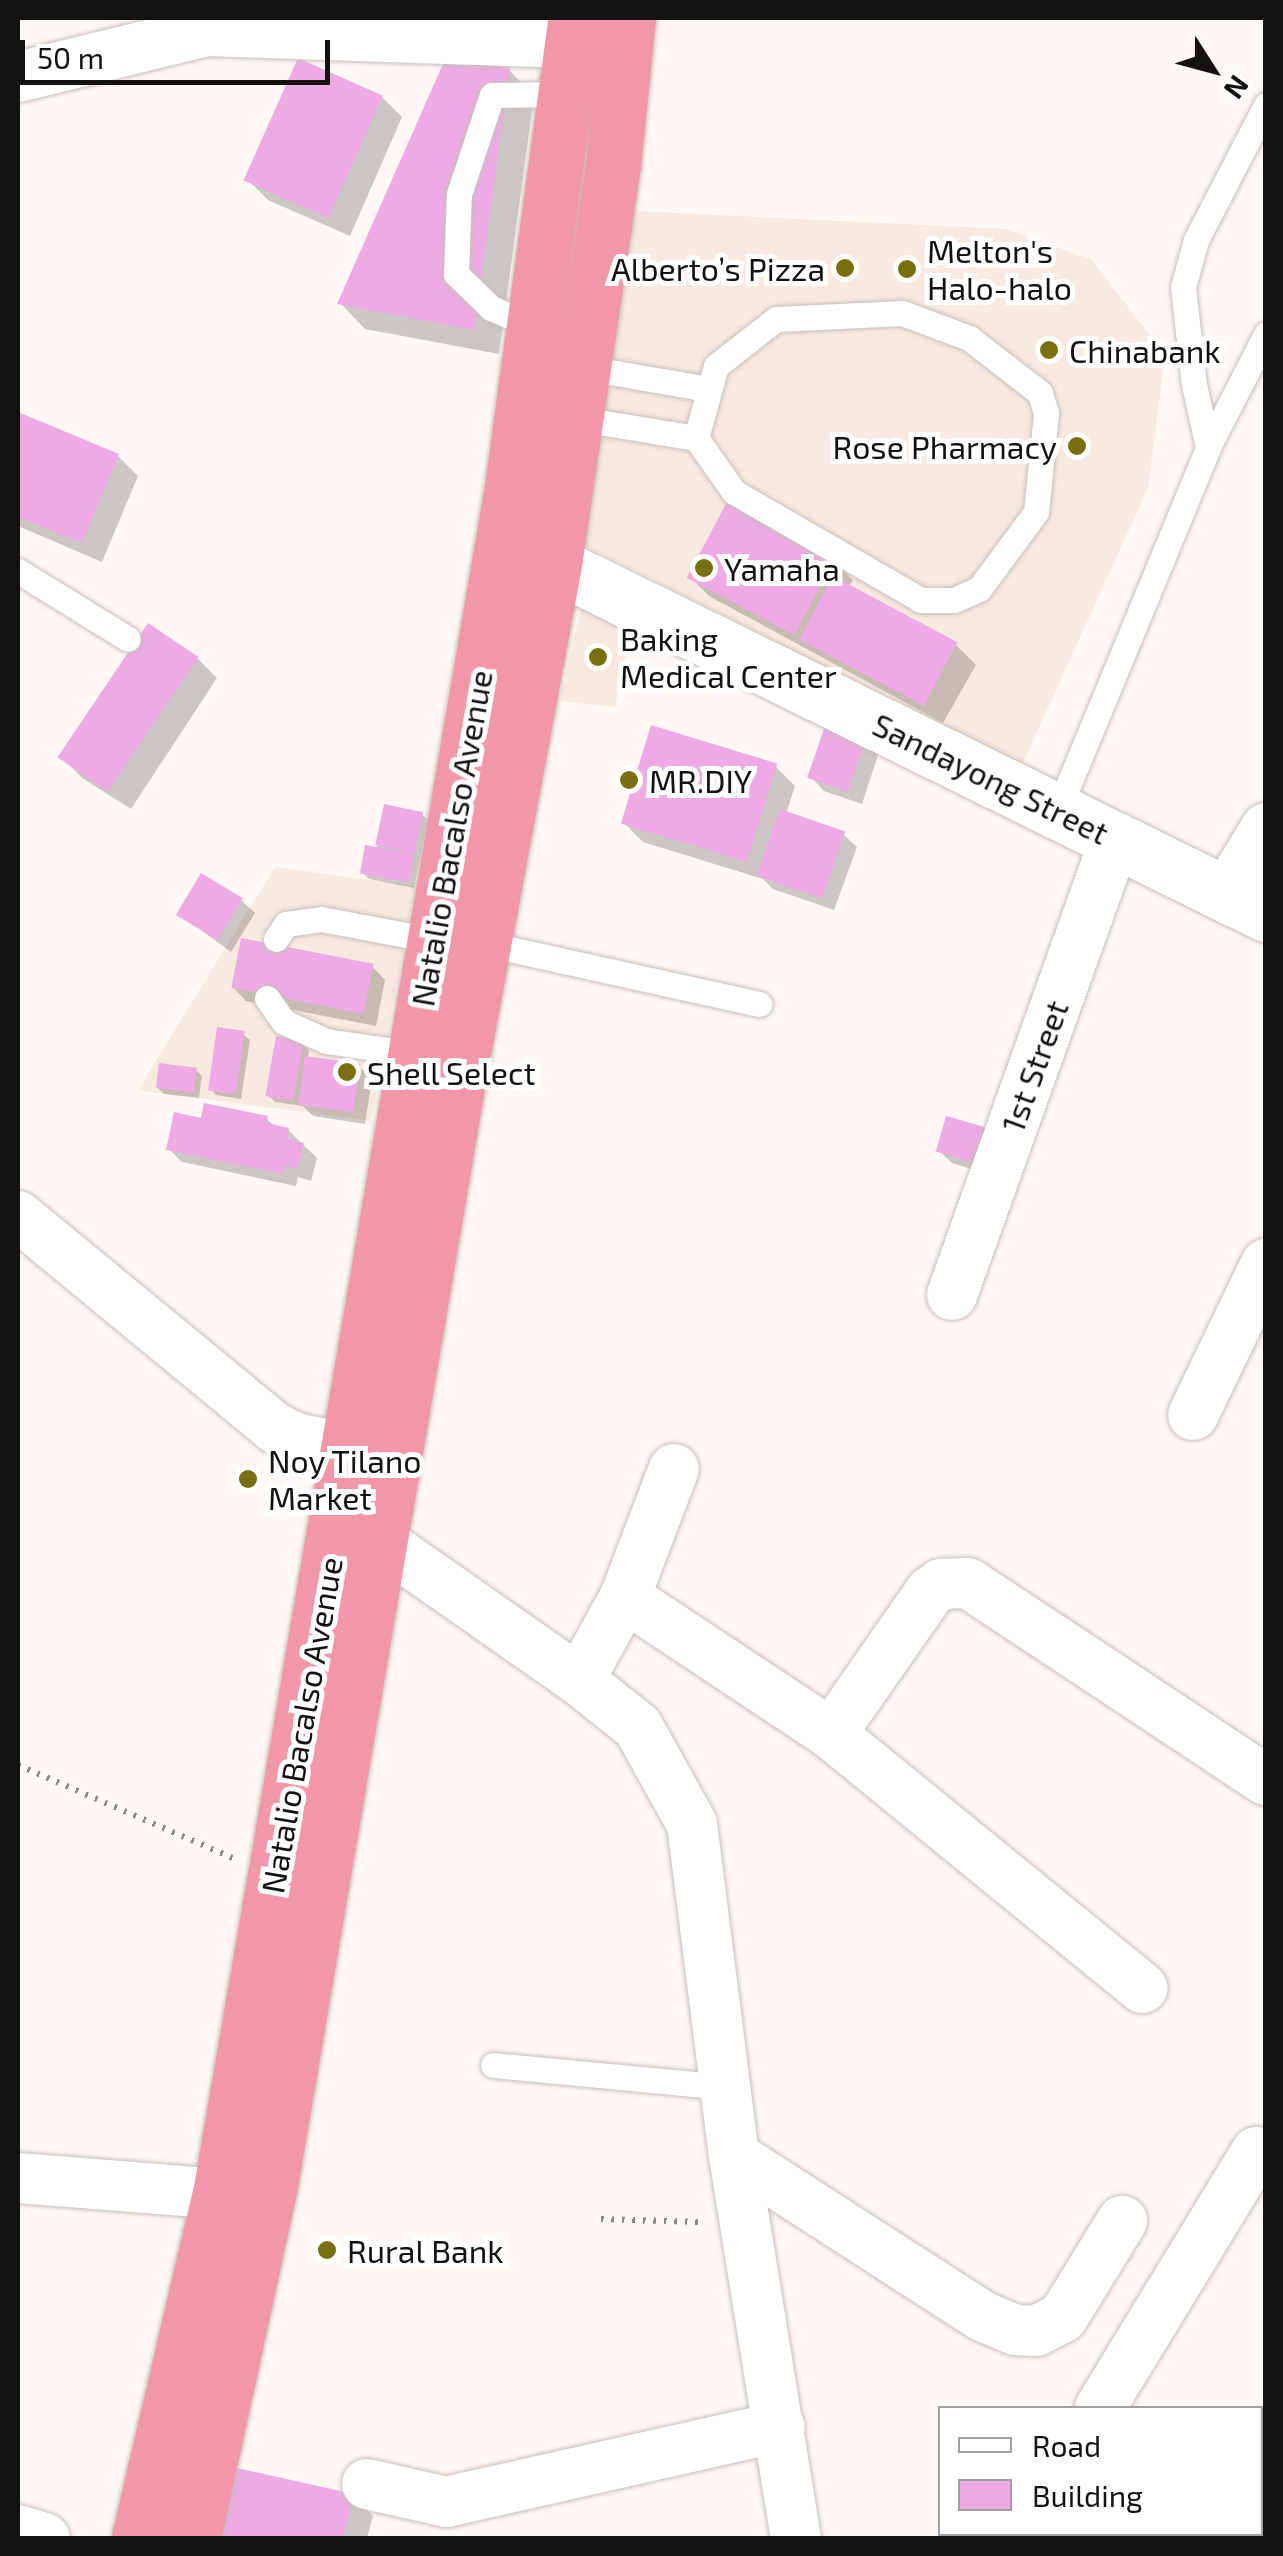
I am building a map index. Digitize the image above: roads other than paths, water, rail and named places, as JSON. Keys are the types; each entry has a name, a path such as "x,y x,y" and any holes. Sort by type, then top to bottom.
{"highway":[{"name":"Natalio Bacalso Avenue","path":"193,2538 271,2178 379,1540 371,1452 415,1054 457,942 554,564 613,165 628,18"},
{"name":"Natalio Bacalso Avenue","path":"139,2538 220,2194 276,1877 371,1452 457,942 502,544 572,51"}],"street":[{"path":"18,78 184,26 206,31 572,51"},
{"name":"Sandayong Street","path":"502,544 554,564 1246,904"},
{"path":"1246,904 1266,828"},
{"name":"1st Street","path":"952,1295 1116,838"},
{"path":"18,1216 275,1428 299,1439 371,1452"},
{"path":"1193,1415 1266,1264"},
{"path":"579,1680 626,1597 674,1469"},
{"path":"379,1540 579,1680 638,1727 692,1824 734,2156 796,2538"},
{"path":"832,1734 930,1592 942,1584 968,1583 1266,1780"},
{"path":"626,1597 832,1734 1142,1988"},
{"path":"1101,2406 1256,2152"},
{"path":"734,2156 982,2316 1016,2330 1036,2331 1062,2317 1122,2221"},
{"path":"18,2178 220,2194"},
{"path":"367,2484 446,2502 780,2426"},
{"path":"18,2530 45,2538"}],"lane":[{"path":"534,327 491,308 456,274 459,194 492,95 572,51"},
{"path":"1208,447 1194,384 1182,287 1196,240 1266,105"},
{"path":"578,393 696,438 734,492 921,600 954,600 979,589 1036,512 1046,412 1040,392 969,338 902,314 776,319 712,377 696,438"},
{"path":"1058,810 1208,447 1266,334"},
{"path":"578,393 712,377"},
{"path":"18,571 128,638"},
{"path":"276,939 286,924 321,919 457,942 759,1004"},
{"path":"266,998 284,1022 326,1041 415,1054"},
{"path":"493,2065 727,2087"}],"place":[{"name":"Alberto’s Pizza","path":"845,268"},
{"name":"Melton's Halo-halo","path":"907,269"},
{"name":"Chinabank","path":"1049,350"},
{"name":"Rose Pharmacy","path":"1077,446"},
{"name":"Yamaha","path":"704,568"},
{"name":"Baking Medical Center","path":"598,657"},
{"name":"MR.DIY","path":"629,780"},
{"name":"Shell Select","path":"347,1072"},
{"name":"Noy Tilano Market","path":"248,1479"},
{"name":"Rural Bank","path":"327,2250"}]}
